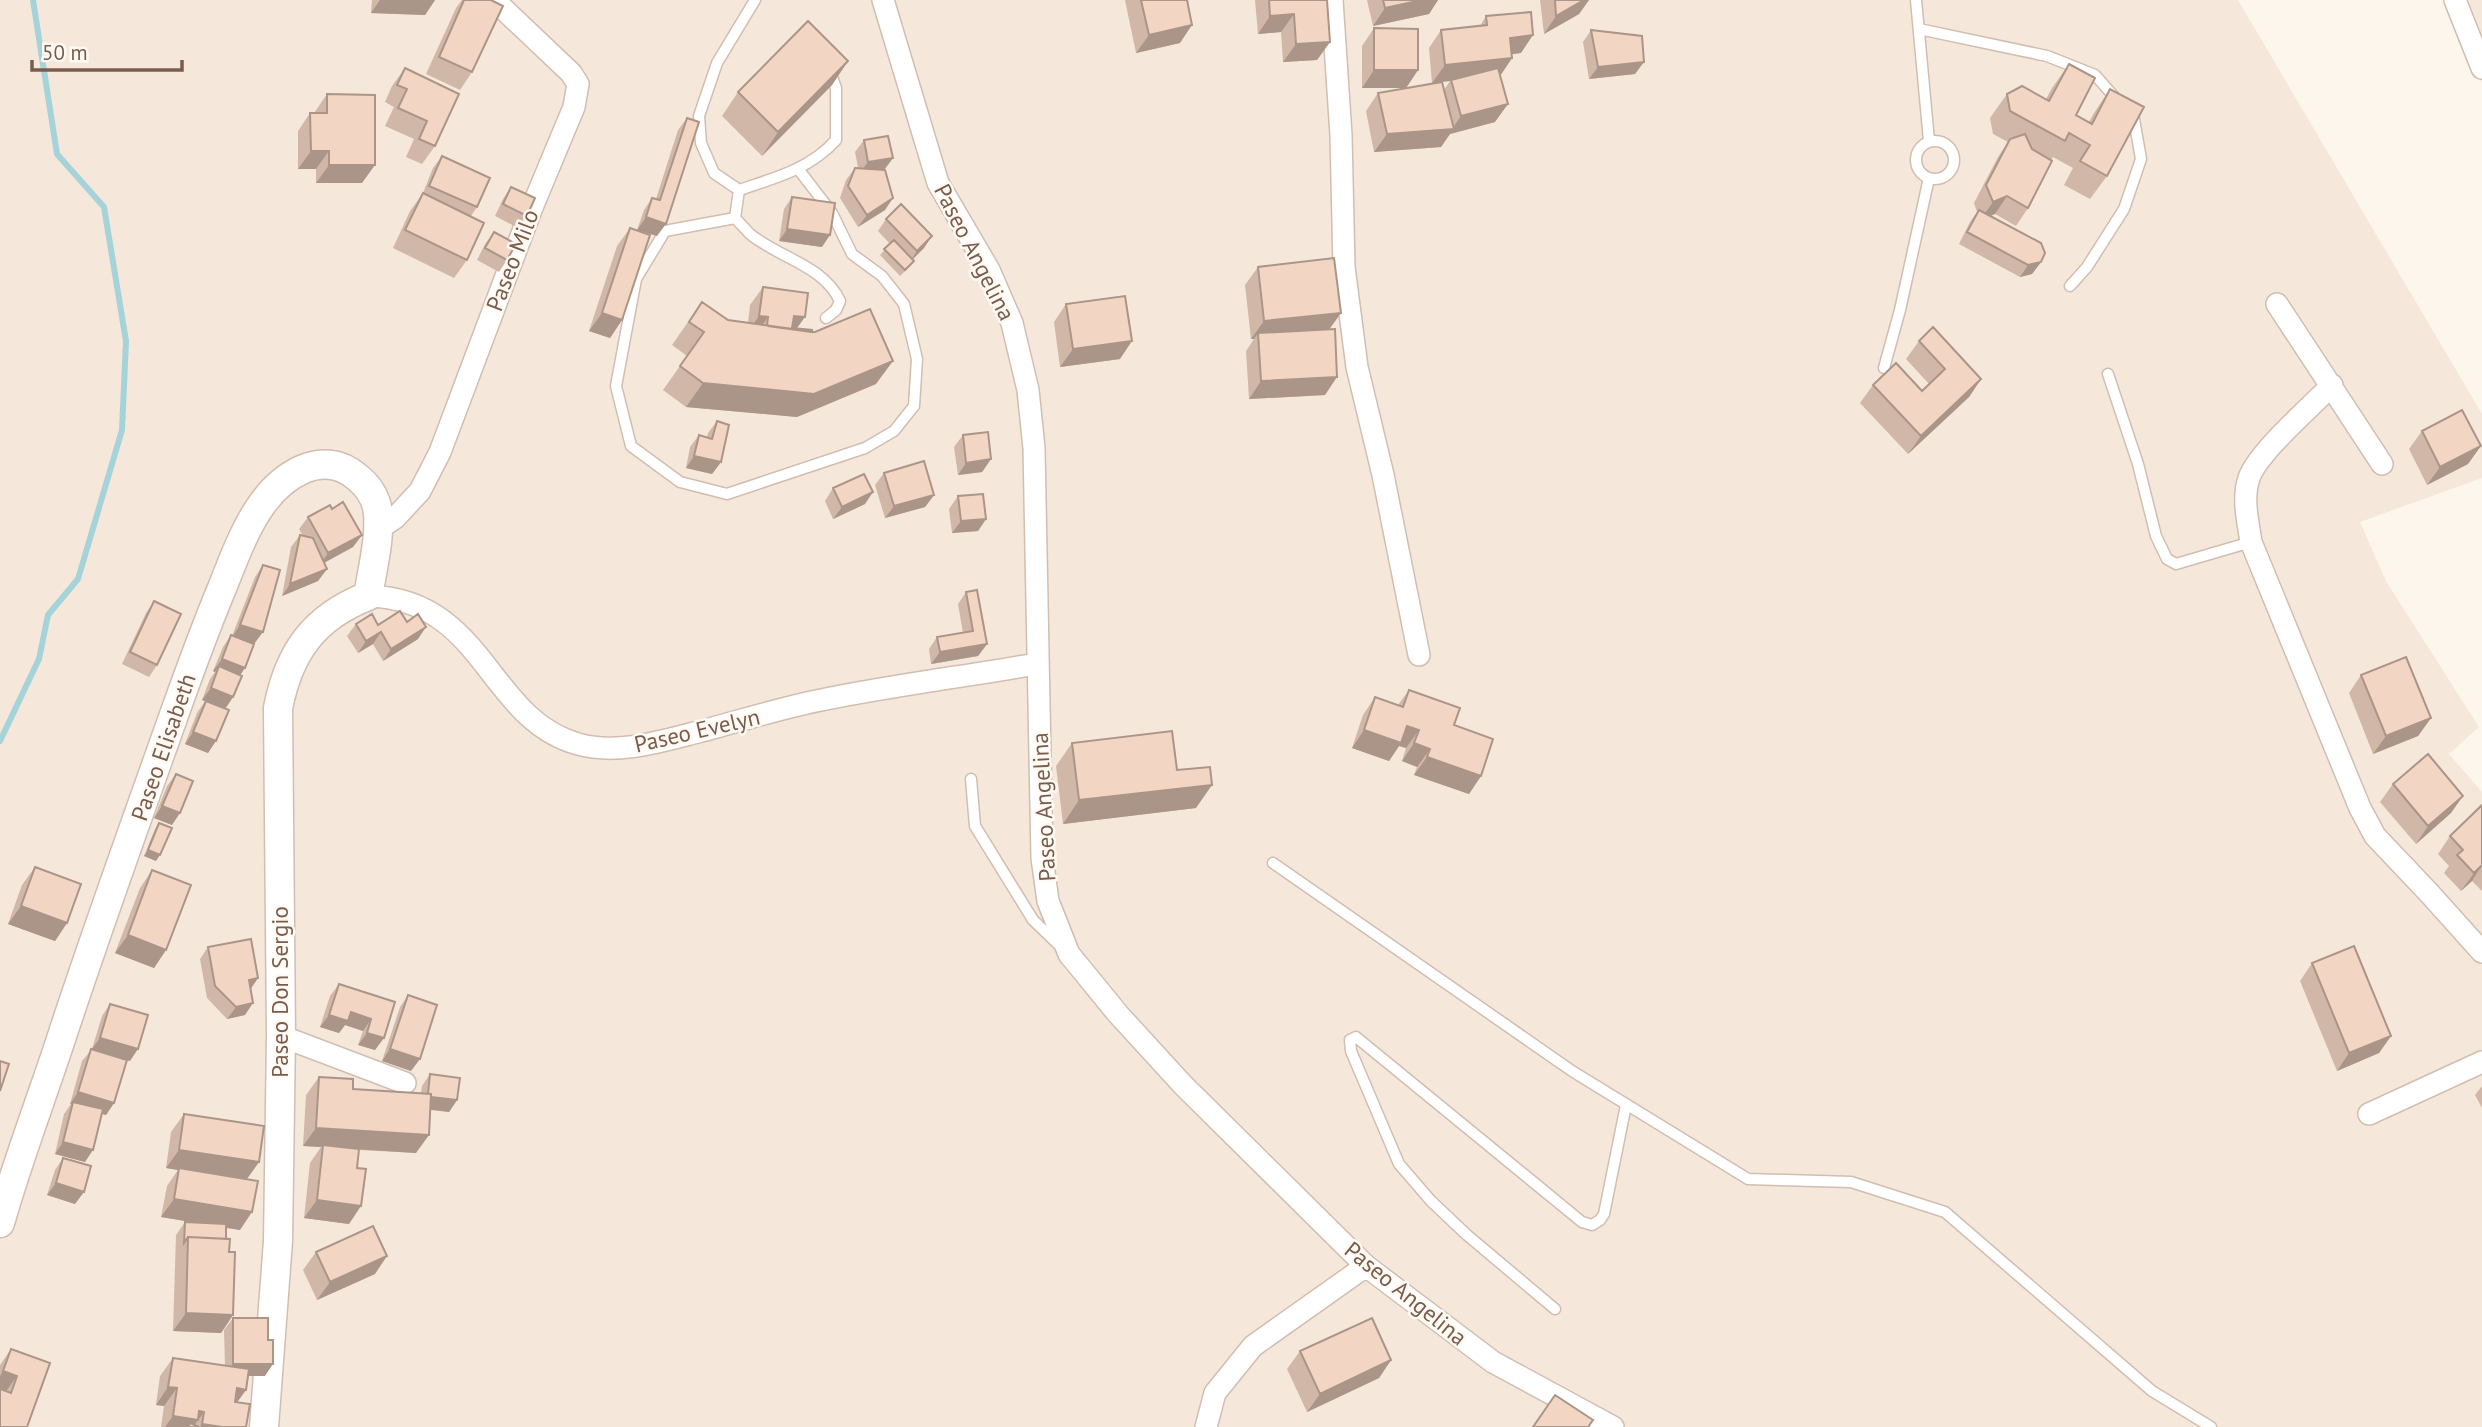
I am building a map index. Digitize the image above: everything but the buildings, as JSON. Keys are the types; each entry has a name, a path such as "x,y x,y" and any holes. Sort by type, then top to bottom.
{"street":[{"name":"Paseo Milo","path":"377,530 395,517 420,491 440,452 531,210 574,107 578,84 571,73 494,0"},
{"name":"Paseo Angelina","path":"883,0 938,183 989,270 1012,323 1025,377 1034,448 1042,858 1048,901 1069,954 1118,1014 1183,1085 1366,1266 1493,1362 1609,1426"},
{"path":"1332,0 1344,267 1355,355 1383,475 1419,654"},
{"path":"2455,0 2482,68"},
{"path":"2277,304 2382,464"},
{"path":"2332,385 2260,458 2249,477 2245,502 2252,542 2339,758 2375,836 2482,952"},
{"name":"Paseo Elisabeth","path":"0,1223 15,1168 195,656 248,527 275,487 290,474 322,464 338,466 354,474 374,496 378,509 377,530 368,596"},
{"name":"Paseo Evelyn","path":"368,596 391,597 415,604 436,615 456,630 514,700 542,725 559,737 596,748 645,746 825,699 1037,664"},
{"name":"Paseo Don Sergio","path":"264,1427 278,1241 281,1036 278,708 282,687 302,644 328,618 368,596"},
{"path":"281,1036 405,1083"},
{"path":"2369,1114 2482,1062"},
{"path":"1206,1427 1215,1393 1253,1346 1366,1266"}],"lane":[{"path":"739,190 714,173 701,143 699,116 717,63 755,0"},
{"path":"1916,0 1929,141"},
{"path":"1919,29 2047,56 2095,75 2134,119 2141,159 2124,209 2087,267 2070,286"},
{"path":"739,190 799,170 825,152 836,140 836,88 828,64"},
{"path":"1929,141 1941,141 1951,148 1955,160 1951,171 1941,178 1929,178 1919,171 1916,159 1919,148 1929,141"},
{"path":"735,218 664,231 636,279 616,386 631,446 680,482 727,494 865,448 894,431 914,406 917,359 904,304 882,276 852,254 832,214 799,170"},
{"path":"1884,368 1900,310 1929,178"},
{"path":"735,218 739,190"},
{"path":"735,218 751,235 819,275 834,289 841,301 836,310 826,318"},
{"path":"2108,374 2138,464 2156,536 2167,559 2176,564 2252,542"},
{"path":"971,779 975,826 1033,919 1069,954"},
{"path":"1273,863 1572,1071 1748,1180 1851,1182 1945,1212 2152,1391 2211,1427"},
{"path":"1555,1310 1458,1227 1399,1164 1351,1051 1350,1040 1356,1037 1582,1222 1592,1225 1604,1214 1626,1105"}],"shaded area":[{"path":"0,0 2238,0 2482,414 2482,478 2360,522 2386,581 2479,727 2449,754 2482,792 2482,1427 0,1427"},
{"path":"2443,0 2482,0 2482,83"}],"waterway":[{"path":"0,741 39,659 48,615 78,579 122,430 126,341 104,207 57,154 33,0"}]}
